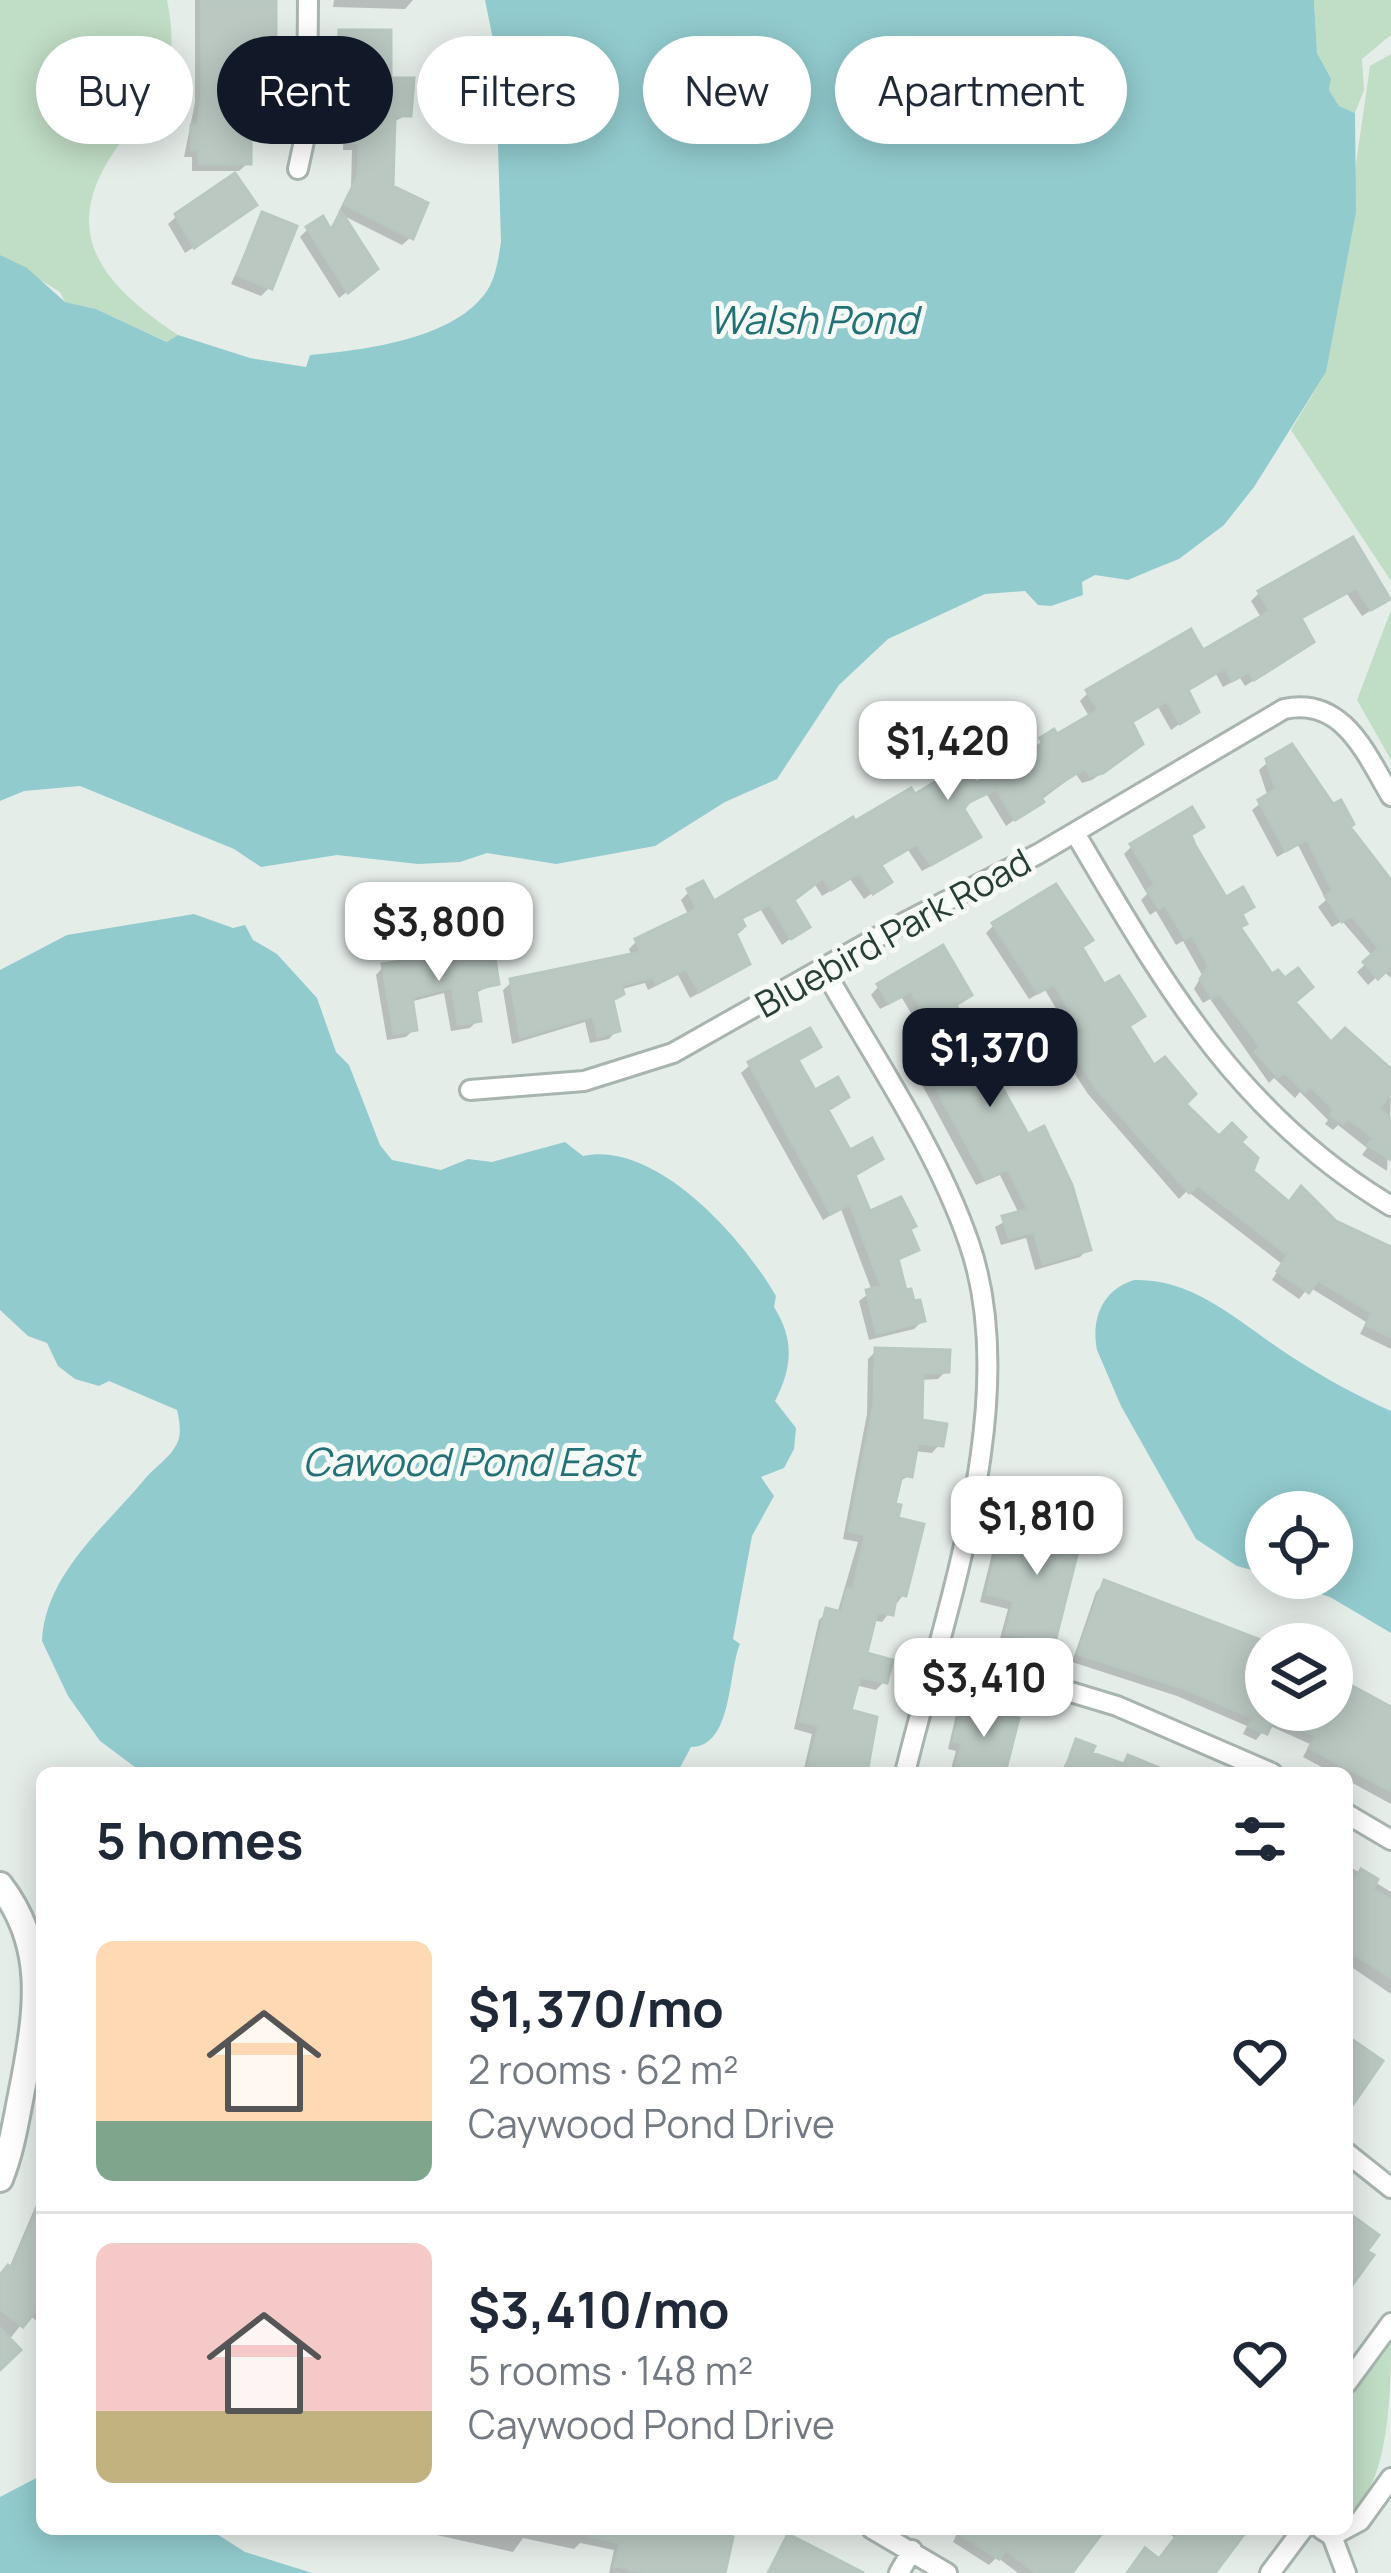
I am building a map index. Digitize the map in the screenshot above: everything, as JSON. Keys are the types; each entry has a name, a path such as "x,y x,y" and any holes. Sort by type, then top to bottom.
{"street":[{"path":"298,169 307,127 308,0"},
{"name":"Bluebird Park Road","path":"470,1090 562,1085 651,1063 1075,833 1294,707 1316,708 1341,721 1391,796"},
{"path":"1075,833 1161,976 1221,1063 1304,1144 1391,1206"},
{"path":"823,968 956,1210 984,1301 990,1364 987,1425 906,1767"},
{"path":"935,1651 1117,1706 1258,1767"},
{"path":"1353,1818 1391,1840"},
{"path":"0,1885 20,1917 34,1961 36,2011"},
{"path":"0,2179 36,2040"},
{"path":"1353,2158 1391,2188"},
{"path":"1353,2375 1391,2323"},
{"path":"1353,2523 1360,2521 1391,2478"},
{"path":"883,2535 946,2573"},
{"path":"1270,2573 1298,2535"},
{"path":"1327,2535 1346,2573"},
{"path":"899,2573 912,2550"}],"green space":[{"path":"0,0 167,0 172,36 36,36 36,144 120,144 101,173 91,202 89,228 96,252 127,295 178,335 168,342 96,309 65,302 60,292 0,255"},
{"path":"1314,0 1391,0 1391,35 1362,59 1364,90 1355,113 1339,106 1329,90 1331,77 1317,53"},
{"path":"1391,54 1391,581 1291,430 1326,372 1370,66"},
{"path":"1391,610 1391,760 1357,700"},
{"path":"1391,2332 1386,2434 1372,2482 1353,2509 1353,2384"}],"water":[{"name":"Walsh Pond","path":"485,0 1314,0 1317,53 1331,78 1329,90 1339,106 1355,113 1356,212 1326,372 1254,487 1224,525 1179,559 1128,580 1095,575 1082,582 1083,595 1051,606 1038,605 1025,591 985,594 888,639 839,685 777,779 725,802 655,846 556,864 487,853 460,862 418,864 337,855 261,867 234,849 80,786 24,791 0,801 0,255 27,268 65,302 96,309 167,342 178,335 250,358 306,367 310,355 404,340 449,323 484,295 496,270 501,242 498,144 619,144 619,36 492,36"},
{"name":"Cawood Pond East","path":"194,914 233,928 245,925 253,940 277,954 317,998 336,1052 349,1065 380,1145 392,1160 441,1170 468,1159 492,1162 565,1142 583,1156 611,1155 640,1163 695,1199 762,1273 776,1296 774,1307 788,1342 785,1376 775,1401 796,1428 794,1449 784,1468 761,1477 774,1496 752,1536 733,1639 740,1644 722,1722 705,1744 691,1747 680,1767 135,1767 100,1741 68,1696 42,1641 46,1617 54,1594 80,1553 173,1450 180,1424 177,1410 109,1381 99,1386 75,1379 58,1366 47,1343 28,1336 0,1310 0,970 67,935"},
{"path":"1134,1280 1157,1281 1198,1295 1316,1372 1391,1411 1391,1633 1333,1599 1353,1599 1353,1491 1245,1491 1245,1568 1196,1539 1121,1406 1097,1350 1101,1307"},
{"path":"36,2478 36,2535 218,2535 245,2552 312,2573 0,2573 0,2497"}],"building":[{"path":"201,0 276,0 276,36 217,36 217,144 251,144 251,164 199,164 199,150 191,150 191,144 202,92"},
{"path":"339,30 391,30 391,36 339,36"},
{"path":"393,78 414,78 411,116 395,116 393,186 428,203 413,239 344,204 358,176 359,144 393,144"},
{"path":"235,173 257,205 194,248 175,214"},
{"path":"341,211 378,269 348,293 306,227 323,216 331,230"},
{"path":"262,212 297,226 272,289 237,275"},
{"path":"1353,537 1390,599 1371,610 1356,588 1301,618 1314,642 1254,680 1249,672 1232,681 1225,668 1188,690 1199,712 1180,724 1167,701 1132,722 1143,744 1103,773 1090,776 1085,768 1040,796 1044,802 1015,820 996,789 969,802 964,809 981,837 931,865 917,844 881,865 892,882 873,894 859,873 831,890 823,878 794,900 810,927 791,939 770,904 741,918 745,926 736,934 750,964 699,992 686,969 656,984 653,977 621,985 624,994 613,1000 620,1031 598,1037 593,1016 520,1037 510,979 641,952 635,939 697,909 687,889 703,881 714,901 853,817 855,821 911,788 915,794 965,764 976,783 1043,743 1040,738 1054,729 1057,734 1098,710 1086,690 1191,629 1203,650 1270,611 1258,591"},
{"path":"1292,744 1333,804 1341,800 1354,824 1350,827 1391,880 1391,967 1378,979 1363,962 1379,948 1351,915 1342,922 1325,896 1333,891 1307,839 1286,851 1258,800 1276,789 1266,759"},
{"path":"1192,807 1204,827 1191,835 1195,845 1226,897 1243,887 1254,907 1242,914 1247,924 1240,927 1272,974 1278,970 1285,978 1298,968 1313,987 1295,1002 1331,1042 1345,1028 1391,1069 1391,1093 1378,1109 1391,1118 1391,1160 1368,1145 1373,1138 1348,1118 1343,1124 1330,1115 1334,1110 1310,1086 1305,1092 1284,1072 1278,1077 1255,1052 1261,1047 1219,993 1212,998 1200,979 1209,966 1192,935 1185,939 1165,905 1159,909 1147,890 1155,885 1130,844"},
{"path":"1056,884 1093,940 1082,947 1104,984 1119,976 1145,1016 1129,1026 1154,1065 1165,1057 1196,1094 1186,1104 1219,1136 1232,1123 1246,1137 1241,1142 1258,1158 1253,1171 1289,1202 1301,1186 1336,1221 1391,1247 1391,1337 1366,1325 1372,1313 1318,1280 1309,1293 1277,1271 1288,1255 1198,1185 1189,1193 1095,1087 1067,1043 1083,1032 1054,984 1038,993 992,923"},
{"path":"943,945 972,995 956,1005 1028,1134 1044,1126 1072,1185 1091,1250 1043,1264 1034,1232 1009,1238 1002,1216 1028,1209 1008,1169 985,1179 913,1045 935,1032 911,991 889,1003 877,984"},
{"path":"493,946 499,984 476,989 481,1021 458,1025 452,987 412,997 417,1030 394,1034 382,964"},
{"path":"810,1028 821,1047 798,1060 815,1090 838,1077 849,1097 828,1110 850,1150 872,1138 883,1159 855,1175 870,1211 901,1197 916,1226 910,1229 919,1250 898,1259 906,1290 911,1289 914,1301 920,1300 925,1321 877,1334 866,1290 881,1286 850,1204 831,1214 748,1062"},
{"path":"875,1348 950,1350 949,1372 923,1373 922,1420 947,1424 943,1446 918,1443 912,1477 902,1475 895,1504 901,1505 898,1518 924,1524 906,1596 897,1594 893,1615 877,1612 867,1653 893,1660 887,1683 860,1677 851,1710 877,1717 868,1767 809,1767 819,1726 800,1721 826,1608 842,1612 847,1589 853,1590 865,1535 849,1531 874,1404"},
{"path":"1034,1515 1084,1527 1054,1646 1006,1634 1014,1601 987,1594 999,1542 1025,1548"},
{"path":"1104,1580 1245,1634 1245,1715 1186,1689 1078,1654"},
{"path":"1353,1686 1391,1707 1391,1791 1353,1767 1309,1748 1316,1736 1305,1731 1353,1731"},
{"path":"963,1703 1019,1718 1007,1767 956,1767 962,1743 954,1741"},
{"path":"1076,1739 1095,1746 1092,1753 1124,1764 1128,1755 1157,1767 1066,1767"},
{"path":"1361,1869 1378,1879 1373,1889 1391,1900 1391,1978 1353,1954 1354,1881"},
{"path":"1353,2040 1383,2061 1353,2104"},
{"path":"36,2213 36,2311 23,2327 0,2309 0,2275 8,2265 12,2268"},
{"path":"1353,2216 1379,2235 1367,2251 1374,2255 1353,2284"},
{"path":"0,2328 21,2350 0,2370"},
{"path":"790,2535 864,2573 768,2573"},
{"path":"961,2535 1100,2535 1072,2573 1036,2573 1006,2550 999,2559"},
{"path":"1177,2535 1244,2535 1215,2573 1127,2573 1145,2548 1159,2559"},
{"path":"590,2536 733,2537 725,2573 650,2573 615,2566 620,2543"}]}
